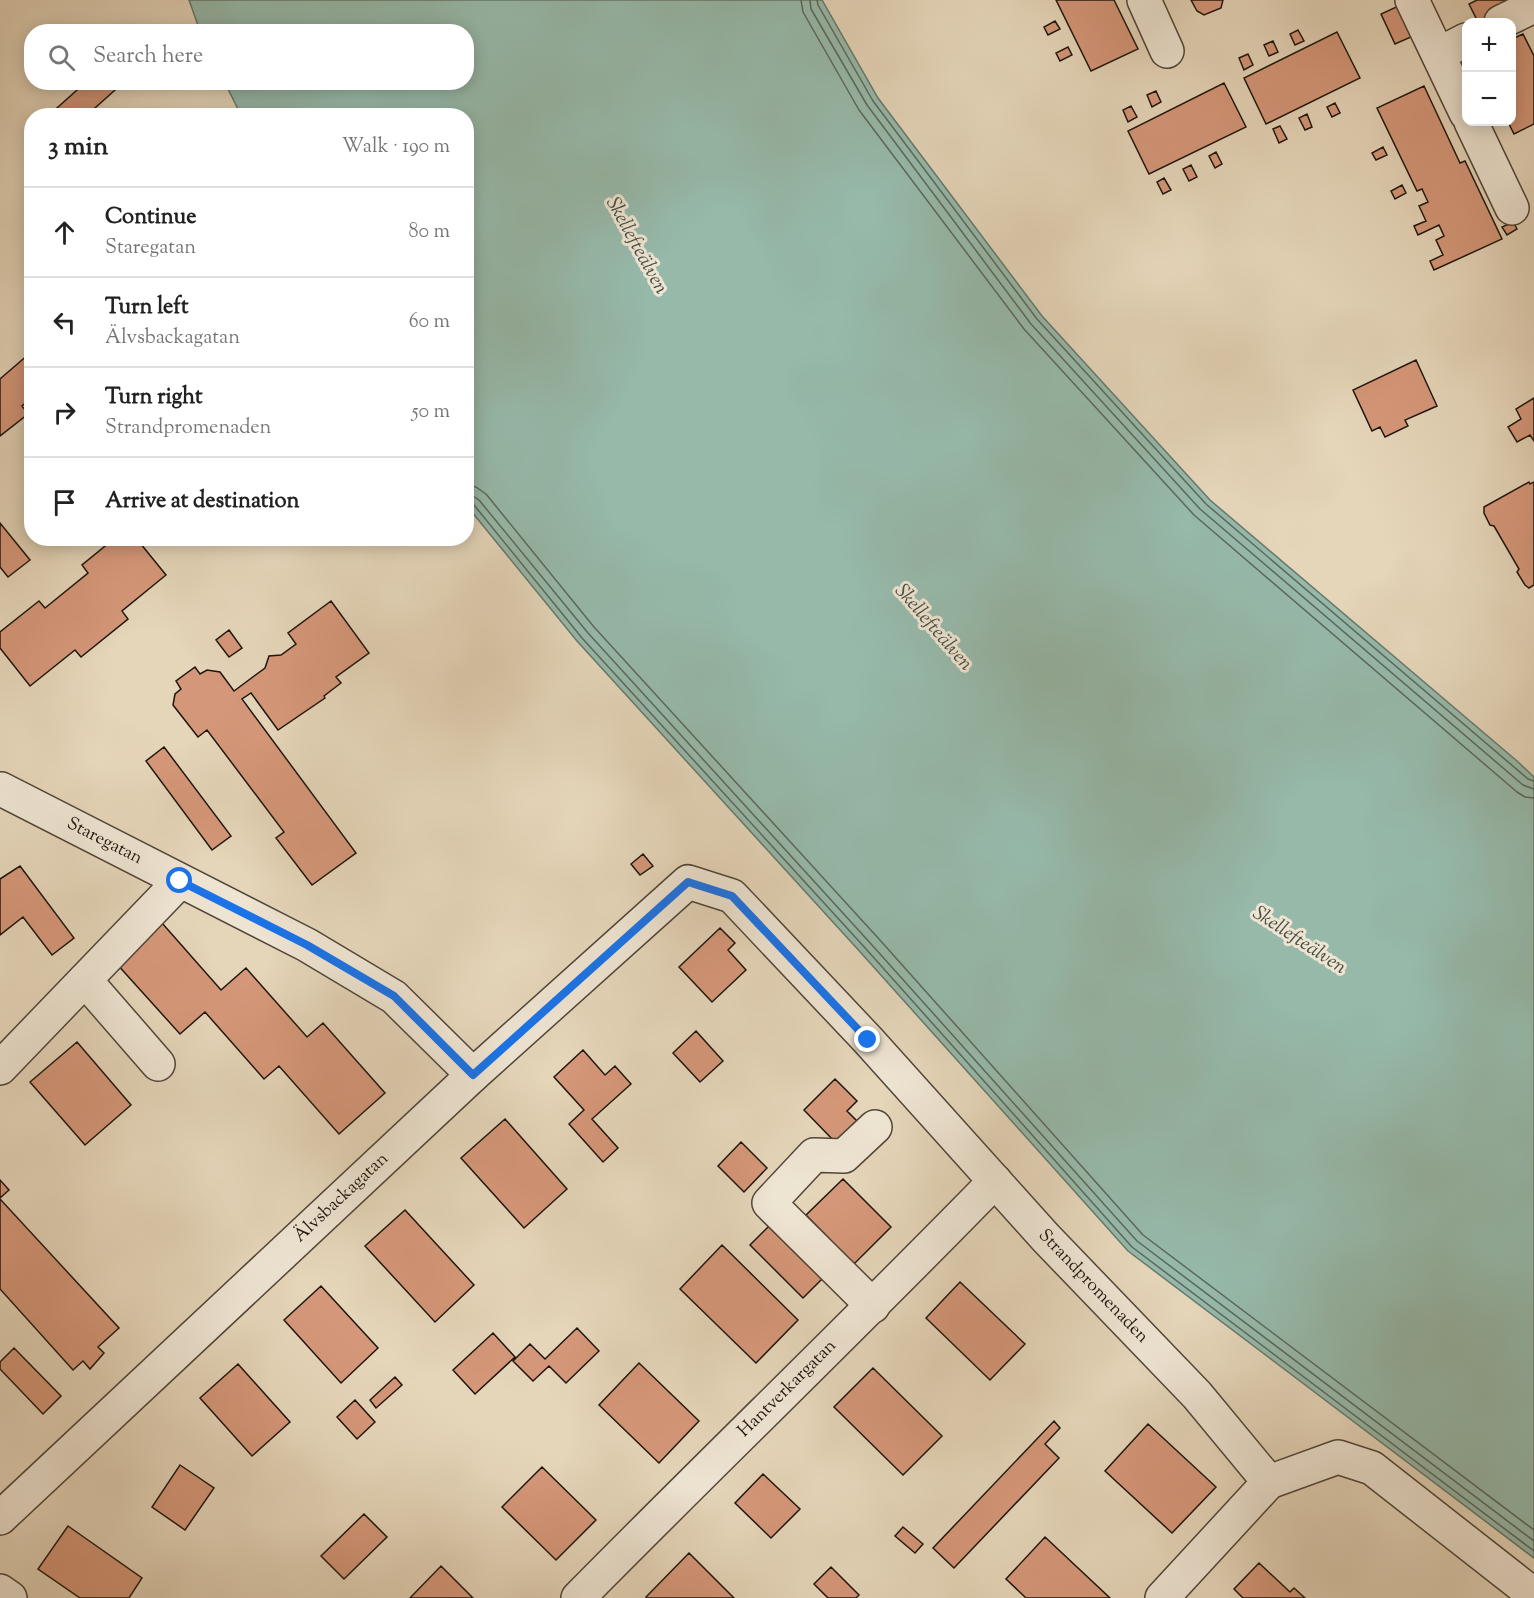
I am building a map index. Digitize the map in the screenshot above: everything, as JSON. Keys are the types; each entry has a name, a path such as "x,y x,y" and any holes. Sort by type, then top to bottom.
{"street":[{"path":"1144,0 1167,51"},
{"path":"1412,0 1453,47 1462,89"},
{"path":"1510,18 1534,6"},
{"path":"1473,126 1512,208"},
{"name":"Staregatan","path":"0,789 307,945 394,996 473,1075"},
{"path":"0,1068 180,881"},
{"name":"Älvsbackagatan","path":"0,1518 473,1075 688,882"},
{"name":"Strandpromenaden","path":"688,882 732,896 868,1040 1046,1238 1197,1395 1269,1482"},
{"path":"85,980 158,1064"},
{"path":"873,1306 769,1203 814,1155 844,1156 876,1127"},
{"name":"Hantverkargatan","path":"578,1598 694,1480 873,1306 995,1181"},
{"path":"1162,1598 1269,1482 1338,1457 1372,1468 1534,1594"},
{"path":"0,1591 10,1598"}],"water":[{"name":"Skellefteälven","path":"189,0 822,0 878,98 1042,316 1210,500 1534,777 1534,1558 1128,1251 577,641 474,515 474,108 238,108 228,90 474,90 474,24 198,24"}],"building":[{"path":"1056,0 1114,0 1138,49 1091,71"},
{"path":"1191,0 1223,0 1221,8 1204,15 1197,11"},
{"path":"1477,0 1504,0 1510,13 1499,18 1476,18 1469,4"},
{"path":"1405,3 1420,33 1395,44 1381,14"},
{"path":"1055,21 1060,29 1048,35 1044,27"},
{"path":"1298,30 1304,41 1295,45 1290,34"},
{"path":"1337,32 1360,78 1266,124 1244,78"},
{"path":"1523,34 1534,56 1534,124 1514,134 1510,126 1516,126 1516,37"},
{"path":"1273,41 1278,52 1269,56 1264,45"},
{"path":"1068,47 1072,55 1060,61 1056,53"},
{"path":"1248,54 1253,65 1244,70 1239,58"},
{"path":"1224,83 1246,127 1149,174 1128,131"},
{"path":"1424,86 1460,163 1465,161 1502,239 1434,270 1430,261 1443,255 1436,240 1444,236 1439,225 1418,235 1414,226 1426,221 1419,206 1428,202 1422,189 1417,191 1377,108"},
{"path":"77,90 115,90 95,108 57,108"},
{"path":"1156,91 1161,102 1152,107 1147,95"},
{"path":"1335,103 1340,113 1332,117 1327,107"},
{"path":"1131,106 1137,117 1128,122 1123,110"},
{"path":"1307,114 1312,127 1305,130 1299,118"},
{"path":"1280,126 1287,139 1279,143 1273,129"},
{"path":"1383,147 1387,155 1376,160 1372,153"},
{"path":"1216,152 1222,164 1215,168 1209,156"},
{"path":"1191,165 1197,177 1189,181 1183,169"},
{"path":"1164,178 1171,190 1163,194 1157,182"},
{"path":"1402,185 1406,193 1395,199 1391,191"},
{"path":"1513,222 1517,229 1507,235 1502,227"},
{"path":"24,358 24,404 22,406 24,417 0,436 0,379"},
{"path":"1416,360 1437,406 1405,420 1408,426 1385,437 1380,427 1372,431 1353,390"},
{"path":"1534,398 1534,441 1530,435 1517,442 1508,427 1521,419 1516,409"},
{"path":"1529,482 1530,484 1534,482 1534,585 1529,588 1517,572 1519,569 1494,526 1490,525 1484,513 1484,507"},
{"path":"0,523 30,560 8,577 0,567"},
{"path":"105,546 142,546 166,575 122,611 128,619 81,657 75,650 30,686 0,648 0,632 39,601 45,608 88,573 82,565"},
{"path":"331,601 369,653 336,677 341,683 324,696 325,698 278,730 251,693 242,699 356,853 312,885 276,838 284,832 207,730 198,737 173,705 175,694 181,689 176,681 195,667 200,674 207,670 220,672 234,691 265,668 269,656 281,655 296,644 288,633"},
{"path":"229,630 242,648 229,657 216,640"},
{"path":"164,747 231,836 212,850 146,761"},
{"path":"643,854 653,866 640,875 631,864"},
{"path":"20,866 74,938 52,955 23,917 0,935 0,879"},
{"path":"162,923 221,990 246,968 307,1037 323,1023 385,1093 339,1134 279,1066 264,1079 205,1012 180,1034 116,963"},
{"path":"720,928 735,943 728,950 746,970 712,1002 679,967"},
{"path":"696,1031 723,1061 700,1082 673,1053"},
{"path":"77,1042 131,1105 85,1145 30,1082"},
{"path":"583,1050 605,1075 615,1066 631,1084 592,1119 618,1148 603,1162 569,1124 584,1110 554,1077"},
{"path":"835,1079 857,1101 847,1111 857,1121 835,1142 804,1110"},
{"path":"505,1119 567,1189 524,1228 461,1158"},
{"path":"741,1142 767,1168 744,1192 718,1166"},
{"path":"843,1179 891,1227 854,1264 806,1215"},
{"path":"0,1180 9,1190 0,1198"},
{"path":"0,1199 119,1328 98,1347 104,1353 90,1369 83,1361 73,1370 0,1289"},
{"path":"405,1210 474,1285 435,1322 365,1246"},
{"path":"769,1226 822,1279 803,1298 750,1245"},
{"path":"722,1245 798,1320 756,1363 680,1289"},
{"path":"960,1282 1025,1344 990,1380 926,1318"},
{"path":"321,1286 378,1348 341,1383 284,1320"},
{"path":"577,1328 599,1351 566,1383 549,1366 533,1381 513,1361 530,1344 545,1359"},
{"path":"493,1333 515,1357 475,1394 453,1370"},
{"path":"14,1348 61,1396 43,1414 0,1369 0,1362"},
{"path":"639,1363 699,1421 659,1463 599,1405"},
{"path":"238,1364 290,1422 252,1456 200,1398"},
{"path":"873,1368 942,1436 903,1475 834,1407"},
{"path":"395,1377 402,1385 376,1408 370,1400"},
{"path":"355,1400 375,1422 357,1439 337,1417"},
{"path":"1054,1421 1060,1428 1045,1444 1059,1458 954,1568 933,1548"},
{"path":"1148,1424 1216,1487 1172,1533 1105,1471"},
{"path":"180,1465 214,1488 185,1530 152,1507"},
{"path":"542,1467 596,1520 556,1560 502,1507"},
{"path":"763,1474 800,1509 771,1538 735,1503"},
{"path":"364,1514 387,1537 344,1579 321,1556"},
{"path":"68,1526 142,1578 129,1598 80,1598 38,1569"},
{"path":"903,1527 923,1544 915,1553 895,1536"},
{"path":"1045,1537 1110,1598 1026,1598 1006,1579"},
{"path":"689,1553 734,1598 646,1597"},
{"path":"1259,1563 1290,1592 1294,1588 1305,1598 1243,1598 1234,1589"},
{"path":"441,1566 473,1598 410,1598"},
{"path":"831,1567 859,1595 856,1598 828,1598 814,1584"}],"route":[{"path":"180,881 307,945 394,996 473,1075 688,882 732,896 868,1040"}]}
